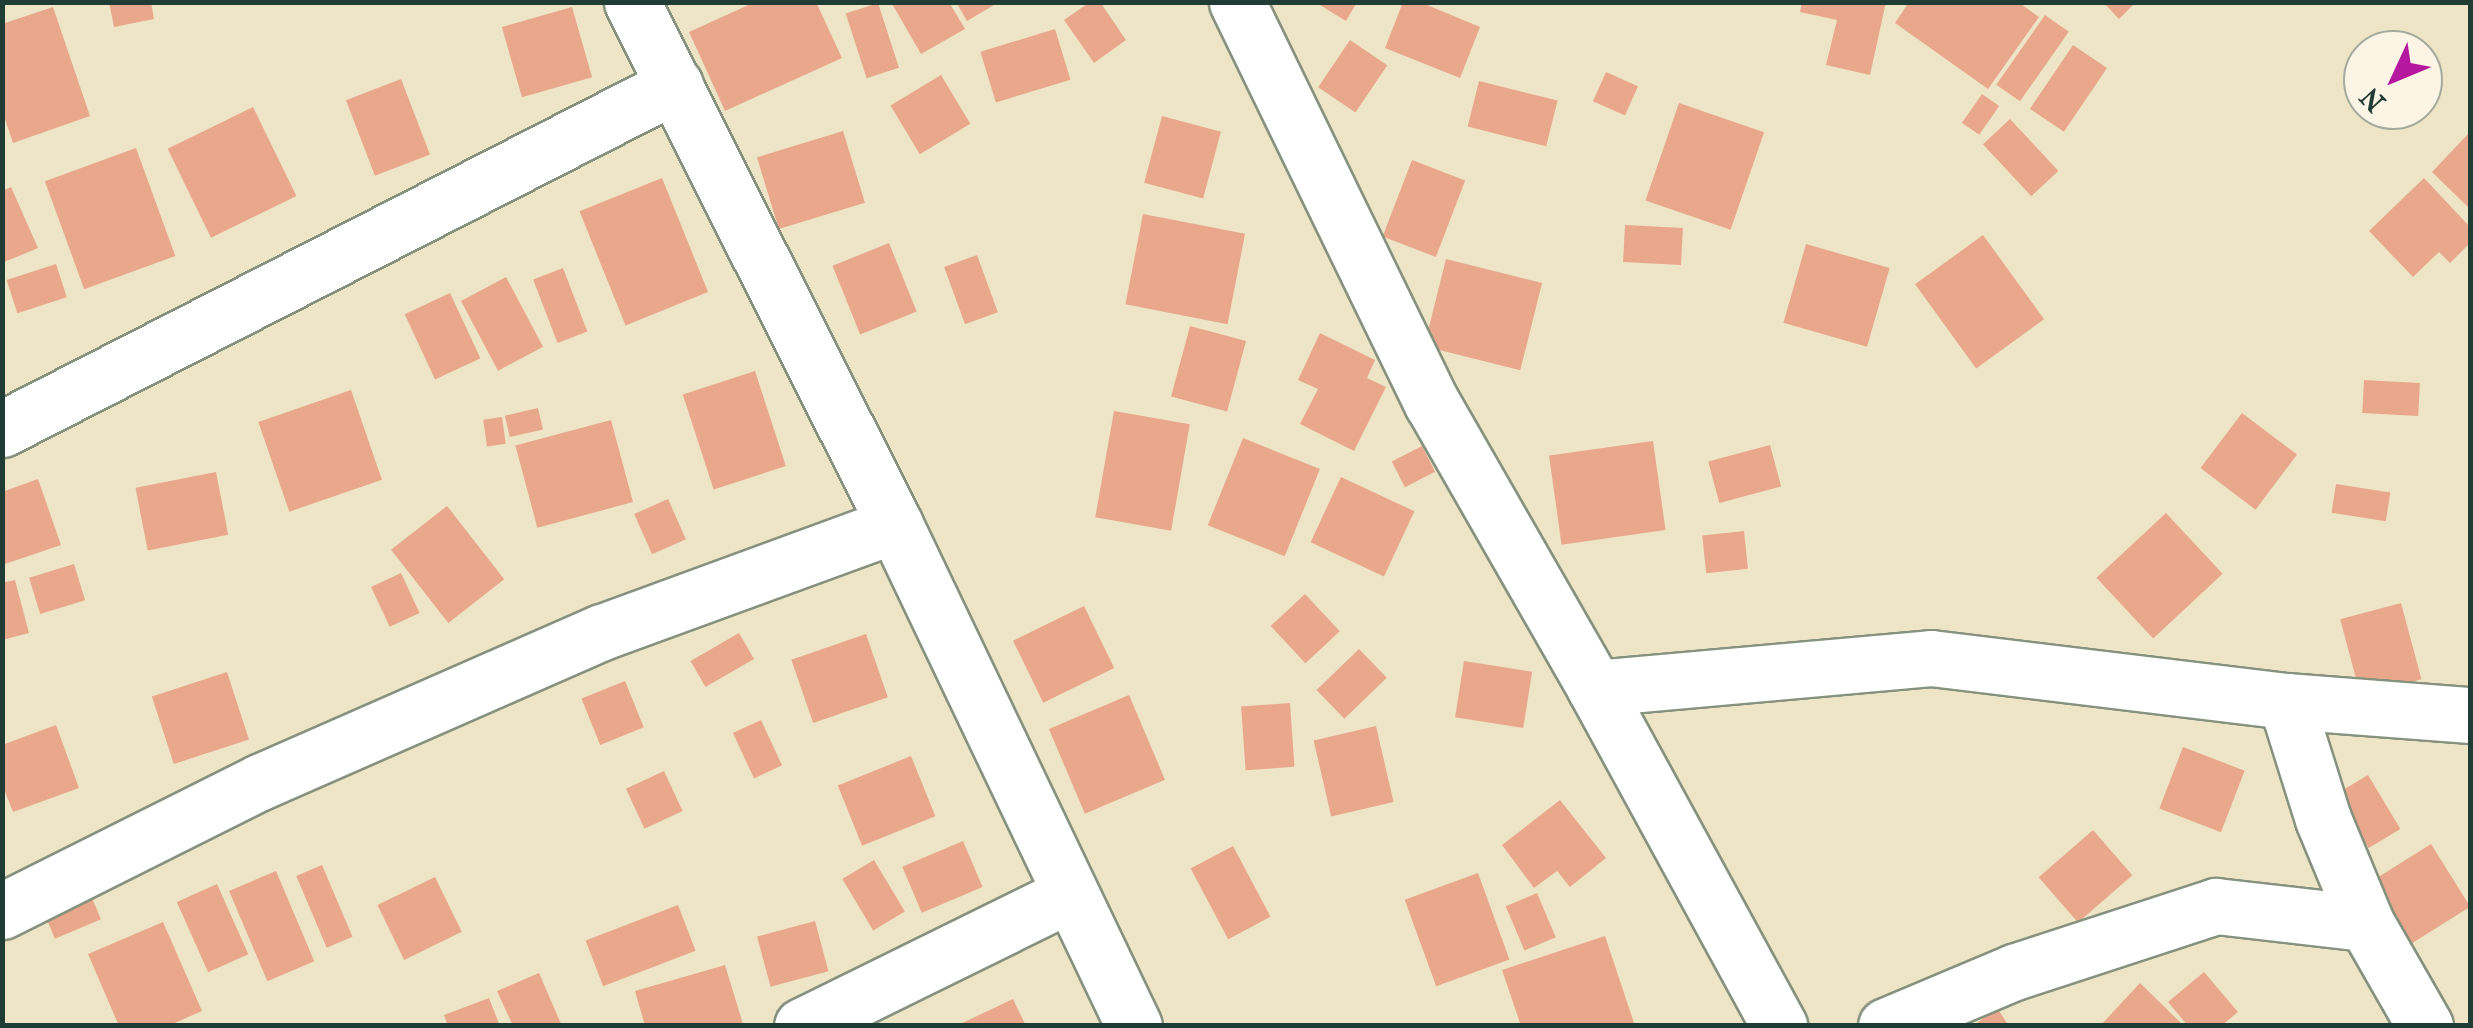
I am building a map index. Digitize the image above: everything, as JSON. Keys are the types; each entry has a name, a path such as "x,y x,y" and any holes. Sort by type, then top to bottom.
{"street":[{"path":"632,2 895,525 1068,895 1134,1026"},
{"path":"1237,2 1432,404 1595,688 1779,1026"},
{"path":"2,429 675,85"},
{"path":"2,911 260,782 602,632 895,525"},
{"path":"1595,688 1931,658 2286,701 2470,714"},
{"path":"2286,701 2323,818 2366,923 2425,1026"},
{"path":"802,1026 1068,895"},
{"path":"1886,1026 2014,972 2216,906 2366,923"}],"building":[{"path":"109,2 151,2 154,19 114,27"},
{"path":"755,2 816,2 842,58 725,111 689,32"},
{"path":"891,2 949,2 965,29 921,54"},
{"path":"956,2 999,2 967,21"},
{"path":"1090,2 1100,2 1126,40 1094,63 1064,20"},
{"path":"1315,2 1357,2 1346,21"},
{"path":"1403,2 1420,2 1480,27 1460,78 1385,48"},
{"path":"1802,2 1886,2 1870,75 1826,65 1837,20 1800,12"},
{"path":"1909,2 2018,2 2039,17 1988,89 1895,23"},
{"path":"2103,2 2136,2 2119,19"},
{"path":"878,3 899,68 867,78 846,14"},
{"path":"53,7 90,116 13,143 2,110 2,24"},
{"path":"572,7 592,77 522,97 502,27"},
{"path":"2045,15 2069,32 2020,101 1996,85"},
{"path":"1055,29 1070,80 996,102 980,52"},
{"path":"1350,40 1387,65 1355,112 1318,87"},
{"path":"2073,45 2107,68 2064,132 2030,109"},
{"path":"1606,72 1638,86 1625,115 1593,101"},
{"path":"941,75 970,124 920,154 890,105"},
{"path":"401,79 430,155 375,176 346,100"},
{"path":"1479,81 1558,101 1546,146 1468,127"},
{"path":"1982,94 1999,106 1979,135 1962,123"},
{"path":"1679,103 1764,132 1731,230 1645,200"},
{"path":"253,107 296,196 211,238 168,149"},
{"path":"1162,116 1221,132 1203,198 1144,183"},
{"path":"2010,119 2058,171 2031,196 1983,144"},
{"path":"843,131 865,203 779,229 757,157"},
{"path":"2470,132 2470,209 2432,172"},
{"path":"136,148 175,256 84,289 45,181"},
{"path":"1412,160 1465,180 1436,257 1383,237"},
{"path":"662,178 708,292 626,325 579,211"},
{"path":"2424,178 2470,227 2470,243 2450,263 2439,252 2413,277 2369,231"},
{"path":"11,187 38,248 2,263 2,191"},
{"path":"1143,214 1245,234 1228,324 1125,304"},
{"path":"1625,225 1683,228 1681,265 1623,262"},
{"path":"1983,235 2044,319 1976,369 1915,284"},
{"path":"889,243 917,312 860,334 832,266"},
{"path":"1806,244 1890,268 1867,347 1783,323"},
{"path":"977,255 998,312 965,324 944,267"},
{"path":"1446,259 1542,283 1520,370 1424,346"},
{"path":"56,264 67,297 17,313 7,280"},
{"path":"563,268 587,331 557,343 533,279"},
{"path":"506,277 543,347 498,371 461,301"},
{"path":"450,293 480,358 435,379 405,314"},
{"path":"1190,326 1246,341 1227,412 1171,397"},
{"path":"1320,333 1375,360 1367,378 1386,387 1354,451 1300,424 1318,389 1298,380"},
{"path":"755,371 786,466 714,490 683,394"},
{"path":"2364,380 2420,383 2418,416 2362,413"},
{"path":"351,390 382,480 289,512 258,422"},
{"path":"538,408 543,429 510,437 505,416"},
{"path":"1114,411 1190,424 1171,531 1095,517"},
{"path":"2242,413 2297,455 2256,510 2200,468"},
{"path":"502,417 506,444 487,446 483,420"},
{"path":"611,420 633,502 537,528 515,446"},
{"path":"1243,438 1320,469 1285,556 1208,525"},
{"path":"1653,441 1666,530 1562,545 1549,456"},
{"path":"1770,445 1781,487 1719,503 1708,462"},
{"path":"1422,446 1435,472 1405,487 1392,461"},
{"path":"216,472 228,535 148,550 136,488"},
{"path":"1341,477 1414,511 1384,576 1311,542"},
{"path":"38,479 61,545 2,565 2,492"},
{"path":"2336,484 2390,493 2386,521 2331,513"},
{"path":"668,499 686,539 652,554 634,514"},
{"path":"447,506 504,579 448,623 391,550"},
{"path":"2166,513 2223,574 2153,638 2097,578"},
{"path":"1744,531 1748,569 1706,573 1702,535"},
{"path":"74,564 85,600 40,614 29,578"},
{"path":"401,573 420,613 390,627 371,587"},
{"path":"15,580 29,633 2,640 2,583"},
{"path":"1305,594 1340,631 1305,663 1271,626"},
{"path":"2401,603 2421,679 2361,696 2340,619"},
{"path":"1084,606 1114,668 1043,703 1013,641"},
{"path":"739,633 754,659 706,687 691,661"},
{"path":"866,634 888,697 813,723 791,660"},
{"path":"1359,649 1387,678 1344,719 1317,690"},
{"path":"1464,661 1532,672 1523,728 1455,717"},
{"path":"227,672 249,740 174,764 152,696"},
{"path":"625,681 644,727 600,745 581,699"},
{"path":"1129,695 1165,780 1085,814 1049,729"},
{"path":"1290,703 1294,767 1246,770 1241,706"},
{"path":"761,720 782,765 754,778 733,733"},
{"path":"56,725 79,788 13,812 2,784 2,745"},
{"path":"1376,726 1394,802 1331,816 1314,740"},
{"path":"2183,747 2245,771 2221,832 2159,809"},
{"path":"911,756 935,816 862,846 838,786"},
{"path":"664,771 683,811 645,829 626,789"},
{"path":"2368,775 2400,829 2369,848 2336,794"},
{"path":"1560,800 1606,858 1570,887 1557,871 1534,888 1502,845"},
{"path":"2093,830 2132,875 2078,923 2039,877"},
{"path":"963,841 983,887 922,913 902,867"},
{"path":"2431,844 2470,907 2409,945 2370,882"},
{"path":"1233,846 1271,917 1228,939 1191,869"},
{"path":"874,860 905,911 873,930 842,879"},
{"path":"322,865 352,937 327,948 296,876"},
{"path":"276,871 314,961 267,981 229,891"},
{"path":"1478,873 1509,959 1436,986 1405,900"},
{"path":"435,877 462,932 404,960 377,905"},
{"path":"217,884 248,954 208,972 177,902"},
{"path":"1537,893 1556,937 1524,950 1506,906"},
{"path":"92,898 101,919 55,939 46,918"},
{"path":"678,905 696,951 603,986 586,940"},
{"path":"815,921 828,971 771,987 757,937"},
{"path":"163,922 202,1011 168,1026 119,1026 88,954"},
{"path":"1605,936 1635,1026 1521,1026 1502,970"},
{"path":"725,965 743,1024 645,1026 635,991"},
{"path":"2204,972 2238,1012 2221,1026 2188,1026 2168,1002"},
{"path":"539,973 562,1026 513,1026 497,991"},
{"path":"2140,983 2184,1026 2100,1026"},
{"path":"489,998 500,1026 448,1026 444,1015"},
{"path":"1013,999 1026,1026 956,1026"},
{"path":"1997,1008 2009,1026 1973,1026"}]}
